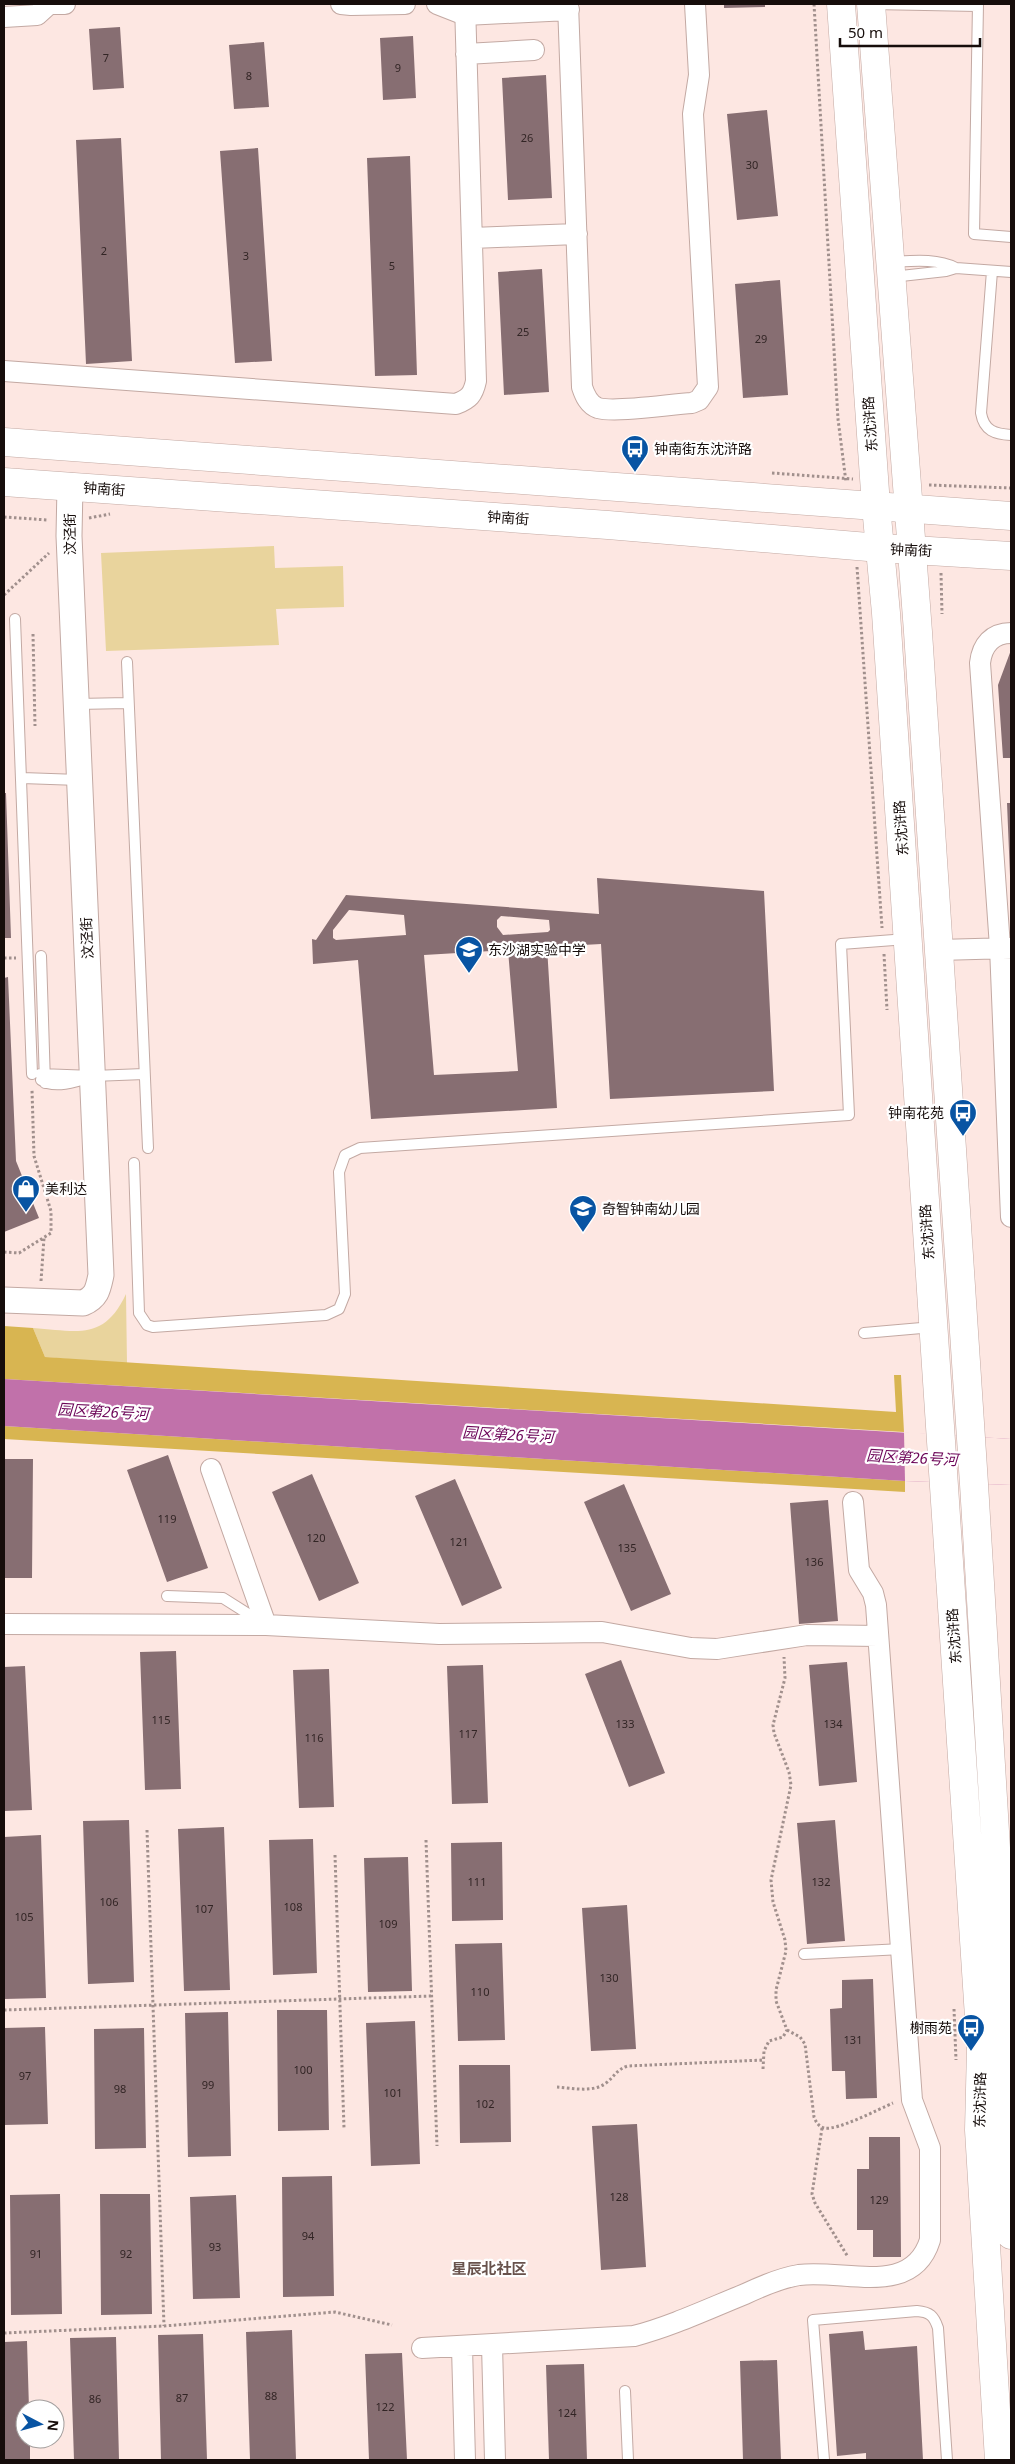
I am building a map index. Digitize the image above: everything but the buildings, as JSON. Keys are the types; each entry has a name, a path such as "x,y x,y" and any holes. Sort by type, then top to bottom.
{"main road":[{"name":"东沈浒路","path":"841,4 862,505 867,547 887,623 895,940 934,1327 981,2048 979,2130 999,2460"},
{"name":"东沈浒路","path":"871,4 912,550 974,1484 1005,1906 1007,2030 1004,2129 1011,2236"},
{"path":"4,442 1011,516"},
{"name":"钟南街","path":"4,482 867,547 1011,556"}],"street":[{"path":"4,17 37,15 53,4"},
{"path":"341,4 352,6 405,4"},
{"path":"438,4 465,9 568,7 582,387 585,396 597,408 611,409 692,403 699,400 708,387 693,114 699,75 695,4"},
{"path":"4,371 456,404 468,400 474,391 476,381 465,9"},
{"path":"466,54 534,50"},
{"path":"472,238 577,234"},
{"name":"汶泾街","path":"4,1300 83,1303 93,1298 98,1291 101,1275 69,536 70,486"},
{"path":"1011,633 1001,633 991,639 981,651 980,663 1005,947 1011,1217"},
{"path":"939,950 1005,947"},
{"path":"211,1469 266,1626"},
{"path":"422,2348 634,2336 655,2330 776,2281 799,2275 826,2274 887,2277 901,2274 915,2265 926,2254 930,2240 930,2148 912,2100 878,1636 872,1593 859,1570 853,1502"},
{"path":"4,1624 266,1626 439,1634 602,1632 691,1648 717,1649 807,1635 878,1636"},
{"path":"492,2345 494,2460"},
{"path":"462,2346 465,2460"}],"lane":[{"path":"871,4 978,5 974,234 1011,237"},
{"path":"890,270 920,260 948,264 956,268 1011,272"},
{"path":"890,270 946,272 956,268"},
{"path":"992,271 981,413 982,423 989,431 1011,435"},
{"path":"15,619 32,1074 45,1078 144,1074"},
{"path":"127,662 148,1148"},
{"path":"77,704 128,703"},
{"path":"22,778 80,780"},
{"path":"134,1163 139,1313 147,1325 153,1327 326,1315 340,1309 345,1294 339,1172 345,1155 353,1150 849,1115 841,944 895,940"},
{"path":"41,956 45,1078"},
{"path":"864,1333 934,1327"},
{"path":"167,1596 223,1598 266,1626"},
{"path":"804,1954 902,1949"},
{"path":"824,2460 813,2320 917,2311 928,2312 934,2318 938,2328 948,2460"},
{"path":"626,2391 628,2460"}],"path":[{"path":"814,4 838,419 862,505"},
{"path":"867,547 895,940 888,1015"},
{"path":"4,595 55,548"},
{"path":"4,1252 19,1253 51,1233 51,1211 34,1156 32,1074"},
{"path":"41,1285 44,1237"},
{"path":"784,1654 785,1678 773,1725 774,1733 789,1772 791,1785 772,1880 773,1902 786,1951 776,1990 779,2013 786,2022 788,2030 800,2037 805,2044 814,2117 816,2123 822,2128 834,2127 898,2101"},
{"path":"147,1830 164,2326"},
{"path":"426,1840 437,2146"},
{"path":"335,1855 344,2128"},
{"path":"4,2010 431,1996"},
{"path":"953,2006 956,2066"},
{"path":"764,2069 763,2060 769,2041 783,2037 788,2030"},
{"path":"558,2088 589,2089 599,2087 606,2084 617,2071 628,2066 763,2060"},
{"path":"822,2128 812,2194 815,2203 851,2262"},
{"path":"4,2333 164,2326 335,2312 392,2325"}],"shaded area":[{"path":"274,546 275,568 343,566 344,607 276,609 279,645 106,651 101,553"},
{"path":"126,1294 127,1364 45,1357 33,1328 76,1331 88,1330 99,1326 109,1320 118,1309"},
{"path":"4,1326 33,1328 45,1357 896,1412 894,1375 901,1375 904,1432 4,1379"},
{"path":"4,1426 905,1481 905,1492 4,1439"}],"water":[{"name":"园区第26号河","path":"4,1379 1011,1439 1011,1485 905,1481 4,1426"}],"pier":[{"path":"904,1432 1011,1439 1011,1485 905,1481"}],"place":[{"name":"钟南街东沈浒路","path":"635,473"},
{"name":"东沙湖实验中学","path":"469,974"},
{"name":"钟南花苑","path":"963,1137"},
{"name":"美利达","path":"26,1213"},
{"name":"奇智钟南幼儿园","path":"583,1233"},
{"name":"榭雨苑","path":"971,2052"}],"district":[{"name":"星辰北社区","path":"489,2269"}]}
